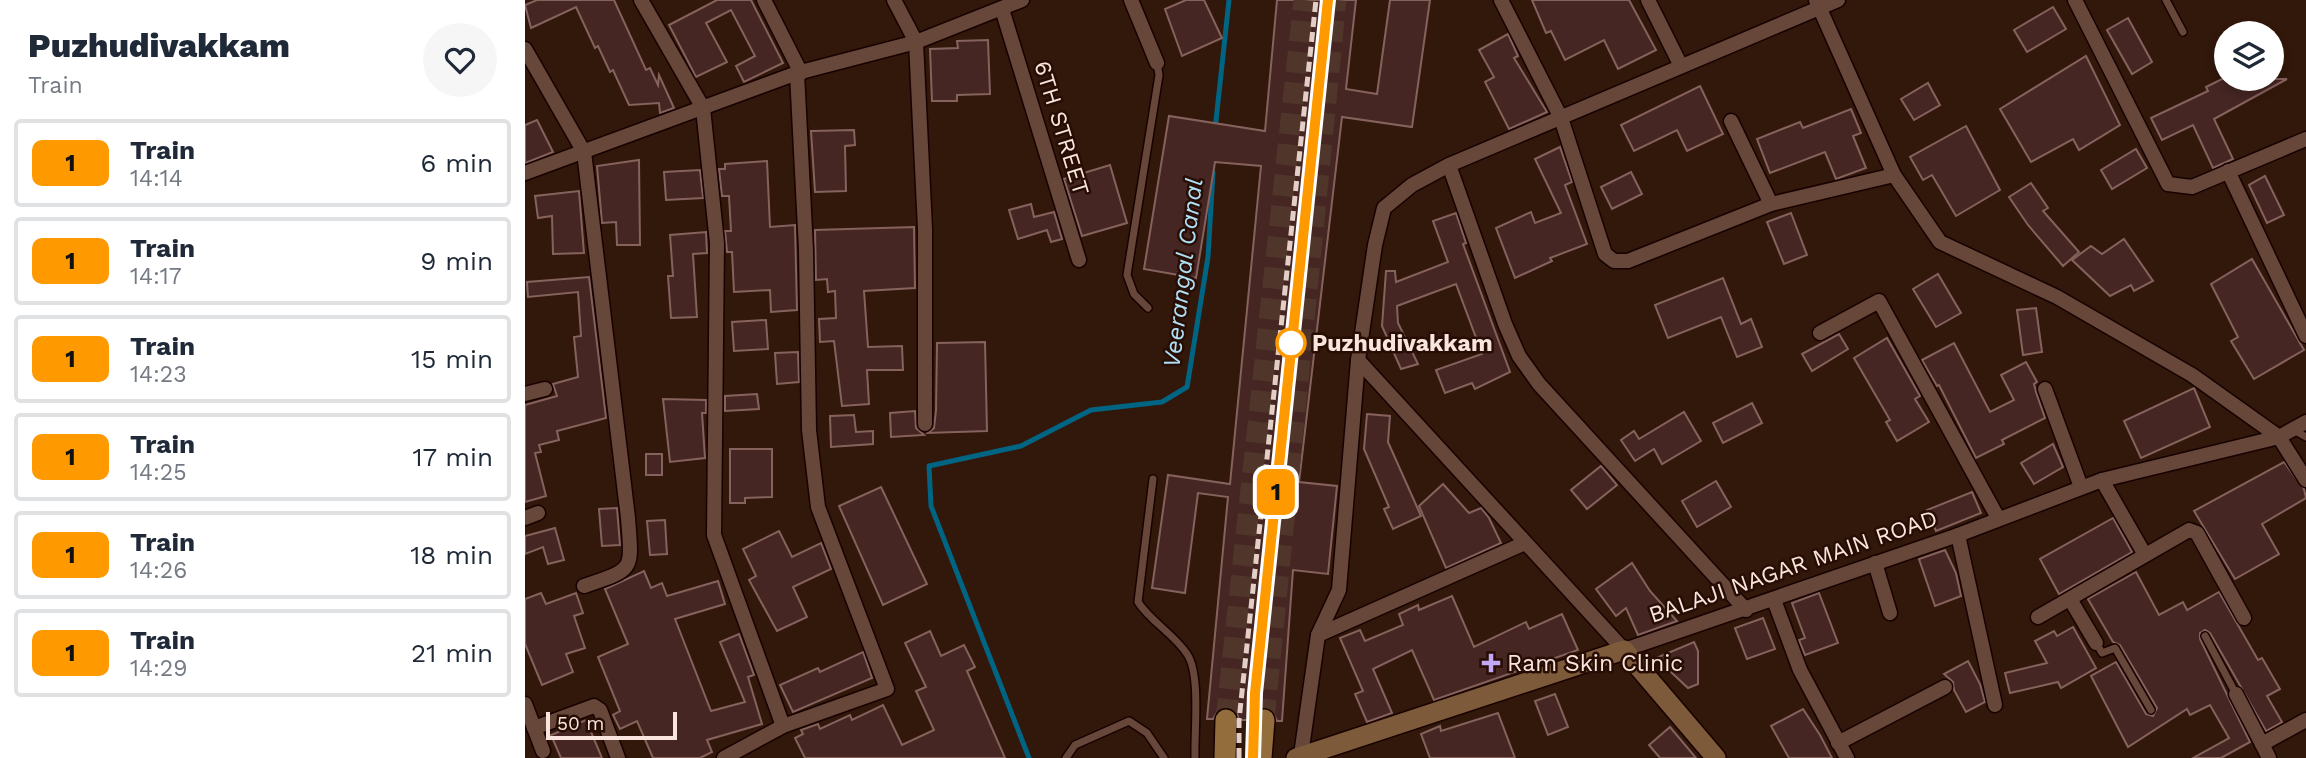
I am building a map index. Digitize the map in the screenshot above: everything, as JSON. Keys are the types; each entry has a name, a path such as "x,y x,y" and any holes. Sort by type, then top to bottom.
{"main road":[{"path":"1225,758 1226,720"},
{"path":"1261,758 1263,720"}],"street":[{"path":"642,0 703,108 717,243 714,535 783,726"},
{"path":"724,758 783,726 887,689 818,507 809,430 799,73 764,0"},
{"path":"894,0 916,42 925,229 925,424"},
{"path":"525,173 799,73 916,42 1022,0"},
{"path":"1131,0 1157,63"},
{"path":"1501,0 1561,118 1605,254 1614,261 1628,261 1771,204 1894,176"},
{"path":"1648,0 1681,66"},
{"path":"1298,756 1318,635 1339,590 1358,360 1375,245 1384,208 1412,185 1449,165 1818,4 1837,0"},
{"path":"2075,0 2168,184 2192,187 2306,139"},
{"path":"1818,4 1894,176 1940,242 2057,297 2286,433 2306,480"},
{"name":"6TH STREET","path":"1002,9 1079,260"},
{"path":"525,49 584,152 631,558 628,567 618,575 584,586"},
{"path":"1731,121 1771,204"},
{"path":"1449,165 1519,356 1539,384 1746,610"},
{"path":"2228,171 2306,336"},
{"path":"1820,333 1879,300 1998,518"},
{"path":"1358,360 1624,650 1716,758"},
{"path":"2045,389 2081,487"},
{"path":"525,394 545,390"},
{"name":"BALAJI NAGAR MAIN ROAD","path":"1298,756 1746,610 1958,535 2102,480 2286,433 2306,422"},
{"path":"2102,480 2145,555"},
{"path":"2038,617 2184,531 2194,531 2244,618"},
{"path":"1958,535 1995,705"},
{"path":"1318,635 1525,543"},
{"path":"1875,563 1890,613"},
{"path":"2070,599 2096,643"},
{"path":"1774,600 1800,670 1847,758"},
{"path":"1839,743 1945,687"},
{"path":"2236,694 2269,758"},
{"path":"525,704 543,751"},
{"path":"534,729 590,706 600,710 618,758"},
{"path":"2262,744 2306,720"}],"lane":[{"path":"2166,0 2183,32"},
{"path":"1148,309 1134,294 1127,275 1159,75 1157,63"},
{"path":"2286,433 2306,437"},
{"path":"1153,479 1137,602 1148,618 1188,654 1194,675 1195,758"},
{"path":"2205,636 2236,694"},
{"path":"2096,643 2101,653 2115,648 2151,710"},
{"path":"1066,758 1075,744 1129,721 1147,733 1164,758"}],"building":[{"path":"537,0 614,0 646,70 650,68 658,85 659,75 674,108 660,113 659,103 629,105 613,70 610,72 598,46 595,48 576,7 531,28 525,5"},
{"path":"717,0 751,0 783,63 744,82 736,66 755,56 731,10 706,23 727,62 696,77 669,25"},
{"path":"1186,0 1204,0 1222,38 1182,56 1165,9"},
{"path":"1277,0 1356,0 1346,89 1377,94 1390,0 1430,0 1412,127 1342,117 1299,482 1337,486 1328,574 1293,570 1282,721 1277,721 1272,710 1264,707 1254,712 1251,720 1239,720 1237,713 1227,707 1219,709 1213,719 1207,719 1228,497 1198,493 1185,593 1152,588 1168,475 1230,484 1261,166 1215,162 1196,278 1144,269 1169,116 1265,131"},
{"path":"1532,0 1629,0 1656,50 1618,69 1604,40 1565,60 1551,31 1546,33"},
{"path":"2053,7 2066,29 2027,52 2014,30"},
{"path":"2128,18 2152,62 2132,74 2107,30"},
{"path":"1508,34 1518,56 1514,58 1547,112 1509,129 1485,82 1494,77 1479,50"},
{"path":"988,40 990,94 957,95 957,101 932,101 930,49 958,48 957,41"},
{"path":"2086,56 2120,125 2079,150 2073,139 2031,162 2000,109"},
{"path":"1928,83 1940,105 1914,120 1901,99"},
{"path":"2214,83 2214,91 2265,91 2214,119 2233,159 2213,168 2193,125 2162,140 2151,118 2208,91 2206,87"},
{"path":"1700,86 1723,134 1687,151 1677,130 1634,151 1621,125"},
{"path":"1851,109 1861,133 1853,136 1866,168 1836,179 1825,152 1770,173 1757,139 1800,122 1803,128"},
{"path":"537,120 553,152 525,163 525,125"},
{"path":"1966,126 2000,190 1956,216 1932,175 1923,180 1910,157"},
{"path":"854,130 855,145 845,146 846,191 815,192 811,131"},
{"path":"1560,147 1572,182 1565,185 1587,244 1550,258 1552,261 1515,278 1496,228 1531,212 1535,223 1561,213 1535,159"},
{"path":"2136,149 2147,168 2112,189 2101,170"},
{"path":"639,160 640,245 617,245 616,222 602,223 597,166"},
{"path":"767,161 770,227 795,225 797,310 771,312 770,290 734,292 732,252 727,252 725,231 731,231 729,196 722,196 719,169 725,169 725,164"},
{"path":"1110,165 1127,223 1082,236 1064,179"},
{"path":"700,170 703,198 666,200 664,172"},
{"path":"1631,172 1642,194 1612,209 1601,187"},
{"path":"2265,176 2284,215 2267,223 2249,185"},
{"path":"2031,183 2048,208 2043,211 2079,252 2063,266 2028,225 2009,197"},
{"path":"579,191 584,253 553,254 552,216 538,218 535,196"},
{"path":"1031,204 1034,217 1054,212 1062,239 1051,242 1047,230 1018,239 1009,210"},
{"path":"1456,213 1466,243 1463,244 1510,372 1475,389 1472,383 1445,393 1436,370 1482,354 1456,284 1397,306 1398,323 1418,364 1401,369 1382,326 1386,271 1395,271 1396,282 1448,262 1433,221"},
{"path":"1791,213 1807,255 1784,264 1767,222"},
{"path":"914,227 915,288 864,291 868,347 902,346 903,370 867,370 869,404 842,406 834,341 820,342 819,319 836,318 835,291 828,292 827,279 816,280 815,230"},
{"path":"706,232 707,253 693,254 697,317 671,318 668,276 673,276 670,235"},
{"path":"2124,239 2153,281 2134,291 2131,285 2110,296 2072,260 2091,246 2102,254"},
{"path":"2252,259 2304,350 2254,379 2231,341 2238,337 2211,284"},
{"path":"1938,274 1961,313 1936,327 1913,289"},
{"path":"589,277 606,418 557,431 559,440 539,445 541,452 535,453 546,496 525,502 525,405 557,396 553,384 578,377 574,337 581,336 578,292 528,297 527,282"},
{"path":"1723,278 1741,324 1751,319 1762,347 1737,357 1721,317 1668,338 1655,305"},
{"path":"2036,308 2042,352 2023,355 2017,310"},
{"path":"766,320 768,349 734,351 732,322"},
{"path":"1839,334 1848,349 1812,371 1802,354"},
{"path":"1887,338 1920,396 1915,399 1929,422 1897,441 1886,422 1890,420 1854,358"},
{"path":"985,342 987,431 928,433 934,428 936,410 937,343"},
{"path":"1954,343 1990,412 2014,400 2001,375 2026,362 2037,382 2034,384 2045,418 2002,440 2004,444 1976,458 1939,385 1937,386 1922,360"},
{"path":"798,352 799,382 777,384 775,353"},
{"path":"2194,388 2210,427 2141,458 2124,421"},
{"path":"757,394 759,409 725,411 725,396"},
{"path":"663,399 706,400 706,413 702,413 705,458 670,462"},
{"path":"1752,403 1762,423 1723,443 1713,423"},
{"path":"915,411 916,428 924,435 891,437 890,413"},
{"path":"1684,412 1701,441 1662,464 1654,449 1635,461 1621,440 1634,431 1639,439"},
{"path":"1367,414 1390,416 1388,442 1421,516 1393,529 1384,509 1389,507 1364,449"},
{"path":"854,415 856,432 873,431 873,444 831,447 830,416"},
{"path":"2053,444 2063,467 2034,484 2021,463"},
{"path":"730,449 772,449 772,497 745,498 745,503 730,503"},
{"path":"646,454 662,454 662,475 646,475"},
{"path":"2284,462 2304,489 2306,498 2262,524 2279,554 2235,579 2194,511"},
{"path":"1601,466 1617,485 1587,509 1571,490"},
{"path":"1716,481 1731,507 1697,527 1682,501"},
{"path":"1443,484 1469,513 1481,508 1501,543 1446,568 1419,506"},
{"path":"881,487 927,584 883,605 839,506"},
{"path":"1972,492 1981,513 1936,531 1927,510"},
{"path":"617,508 620,545 602,546 599,509"},
{"path":"2113,518 2132,552 2059,594 2040,559"},
{"path":"665,520 667,554 650,555 647,521"},
{"path":"555,528 564,560 548,564 543,547 525,554 525,536"},
{"path":"779,531 792,557 821,543 831,569 793,587 807,617 777,631 749,580 756,576 743,549"},
{"path":"1945,550 1956,573 1961,596 1935,606 1919,559"},
{"path":"1632,563 1650,591 1677,621 1638,635 1626,608 1616,616 1596,589"},
{"path":"644,571 651,588 662,583 667,596 718,581 725,604 675,619 711,711 745,702 720,642 739,634 754,675 748,677 762,724 707,740 712,752 700,758 653,758 637,721 620,729 613,715 620,711 598,657 628,644 605,589"},
{"path":"2136,572 2159,615 2183,602 2187,610 2219,592 2258,660 2262,658 2280,689 2267,696 2282,722 2266,731 2210,633 2205,630 2200,633 2200,639 2250,742 2221,758 2193,758 2229,738 2210,705 2190,715 2187,709 2128,747 2091,676 2116,662 2146,714 2153,716 2157,708 2120,645 2113,642 2088,599"},
{"path":"541,593 546,604 576,593 583,613 574,616 585,648 566,654 573,672 542,685 525,644 525,599"},
{"path":"1819,593 1838,643 1805,655 1799,640 1805,638 1792,603"},
{"path":"1452,596 1474,647 1526,622 1529,629 1562,614 1578,650 1434,700 1412,650 1373,669 1392,713 1367,722 1355,694 1363,691 1340,638 1360,630 1365,641 1403,625 1399,614 1418,605 1419,610"},
{"path":"1763,618 1775,649 1747,659 1735,628"},
{"path":"2073,627 2096,668 2061,688 2058,682 2010,693 2005,673 2047,663 2035,641 2054,631 2057,636"},
{"path":"930,631 941,656 964,645 975,667 967,671 1005,758 805,758 795,738 803,734 801,730 818,724 820,729 850,715 852,720 883,705 902,745 934,730 916,691 926,687 905,643"},
{"path":"1694,642 1698,651 1698,684 1688,688 1656,658"},
{"path":"863,652 872,678 793,712 780,685 818,668 820,672"},
{"path":"1968,661 1980,684 1985,702 1966,712 1954,690 1953,682 1944,674"},
{"path":"1555,694 1568,727 1548,735 1535,701"},
{"path":"1803,709 1832,758 1789,758 1771,726"},
{"path":"1498,713 1515,758 1430,758 1421,734 1440,726 1441,731"},
{"path":"586,720 602,758 561,758 551,735"},
{"path":"1670,727 1696,758 1660,758 1649,745"}],"waterway":[{"name":"Veerangal Canal","path":"1215,130 1229,0"},
{"name":"Veerangal Canal","path":"1029,758 931,506 929,466 1021,446 1091,410 1162,402 1187,387 1208,257 1213,172"}],"tunnel":[{"path":"1226,720 1304,0"},
{"path":"1264,720 1336,0"}],"railway":[{"path":"1239,758 1239,720 1316,0"},
{"path":"1253,758 1253,720 1328,0"}],"train":[{"name":"1","path":"1253,758 1255,693 1328,0"}],"place":[{"name":"Puzhudivakkam","path":"1291,343"},
{"name":"Ram Skin Clinic","path":"1491,663"}]}
